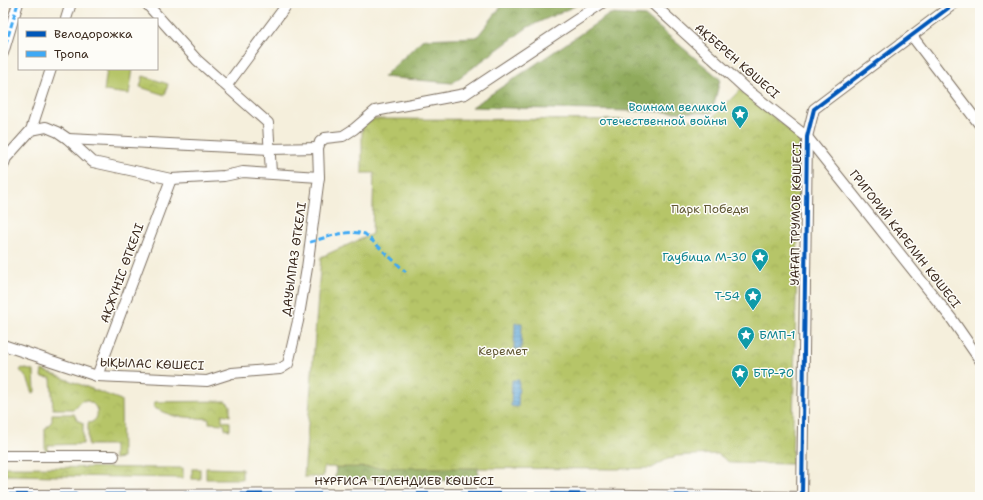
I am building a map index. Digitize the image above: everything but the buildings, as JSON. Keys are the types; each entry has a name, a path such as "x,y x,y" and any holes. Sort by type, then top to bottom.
{"street":[{"path":"3,53 18,3"},
{"path":"66,18 71,3"},
{"path":"146,3 197,60 227,85 268,123 270,173"},
{"path":"227,85 288,3"},
{"path":"68,138 270,149 318,148 320,142 325,138 343,136 354,129 375,111 465,94 602,3"},
{"name":"АҚБЕРЕН КӨШЕСІ","path":"652,3 746,89 807,137"},
{"name":"УАҒАП ТРУМОВ КӨШЕСІ","path":"802,497 807,137 814,109 955,3"},
{"path":"912,36 980,125"},
{"path":"3,166 6,158 31,130 51,70"},
{"path":"31,130 46,128 58,132 68,138 93,162 171,179 224,176 243,172 319,177"},
{"name":"ГРИГОРИЙ КАРЕЛИН КӨШЕСІ","path":"807,137 951,318 980,360"},
{"name":"ДАУЫЛПАЗ ӨТКЕЛІ","path":"280,369 288,364 298,321 307,268 319,177 318,148"},
{"name":"АҚЖҮНІС ӨТКЕЛІ","path":"97,376 171,179"},
{"name":"ЫҚЫЛАС КӨШЕСІ","path":"3,345 97,376 206,381 232,372 280,369"},
{"path":"3,456 114,456"},
{"name":"НҰРҒИСА ТІЛЕНДИЕВ КӨШЕСІ","path":"3,495 530,494 805,497"}],"green space":[{"path":"504,3 579,3 528,27 452,83 383,77 423,39 477,37"},
{"path":"610,14 645,16 720,79 712,113 472,107"},
{"path":"107,70 133,70 129,94 104,91"},
{"path":"143,76 168,84 165,95 140,87"},
{"path":"740,90 800,138 792,464 730,463 718,454 674,456 674,458 667,459 652,468 324,467 323,477 304,477 321,257 372,234 374,173 362,173 362,127 373,119 710,120"},
{"path":"22,368 34,371 35,392 33,393 28,380 20,370"},
{"path":"42,370 121,400 122,458 114,459 114,445 88,445 88,423 93,422 97,415 97,410 92,403 81,401 74,409 53,409 51,378 41,377"},
{"path":"226,401 230,405 230,416 222,414 222,421 230,422 230,430 225,429 224,424 209,423 209,419 174,416 154,408 154,402"},
{"path":"52,414 74,414 77,420 83,423 83,444 48,445 48,451 45,450 45,429 52,421"},
{"path":"3,467 183,468 183,478 3,475"},
{"path":"336,467 478,468 478,481 335,479"},
{"path":"206,468 242,469 242,479 206,479"},
{"path":"192,469 200,469 200,479 192,479"}],"water":[{"path":"515,323 522,323 521,350 514,349"},
{"path":"512,380 519,380 518,407 511,406"}],"marked path":[{"path":"3,53 18,3"},
{"path":"310,242 344,233 351,232 365,234 406,272"}],"cycle path":[{"path":"802,497 807,137 814,109 955,3"},
{"path":"3,495 545,494 805,497"}],"place":[{"name":"Воинам великой отечественной войны","path":"740,129"},
{"name":"Гаубица М-30","path":"760,272"},
{"name":"Т-54","path":"753,311"},
{"name":"БМП-1","path":"746,350"},
{"name":"БТР-70","path":"740,388"}],"park label":[{"name":"Парк Победы","path":"710,209"},
{"name":"Керемет","path":"503,351"}]}
